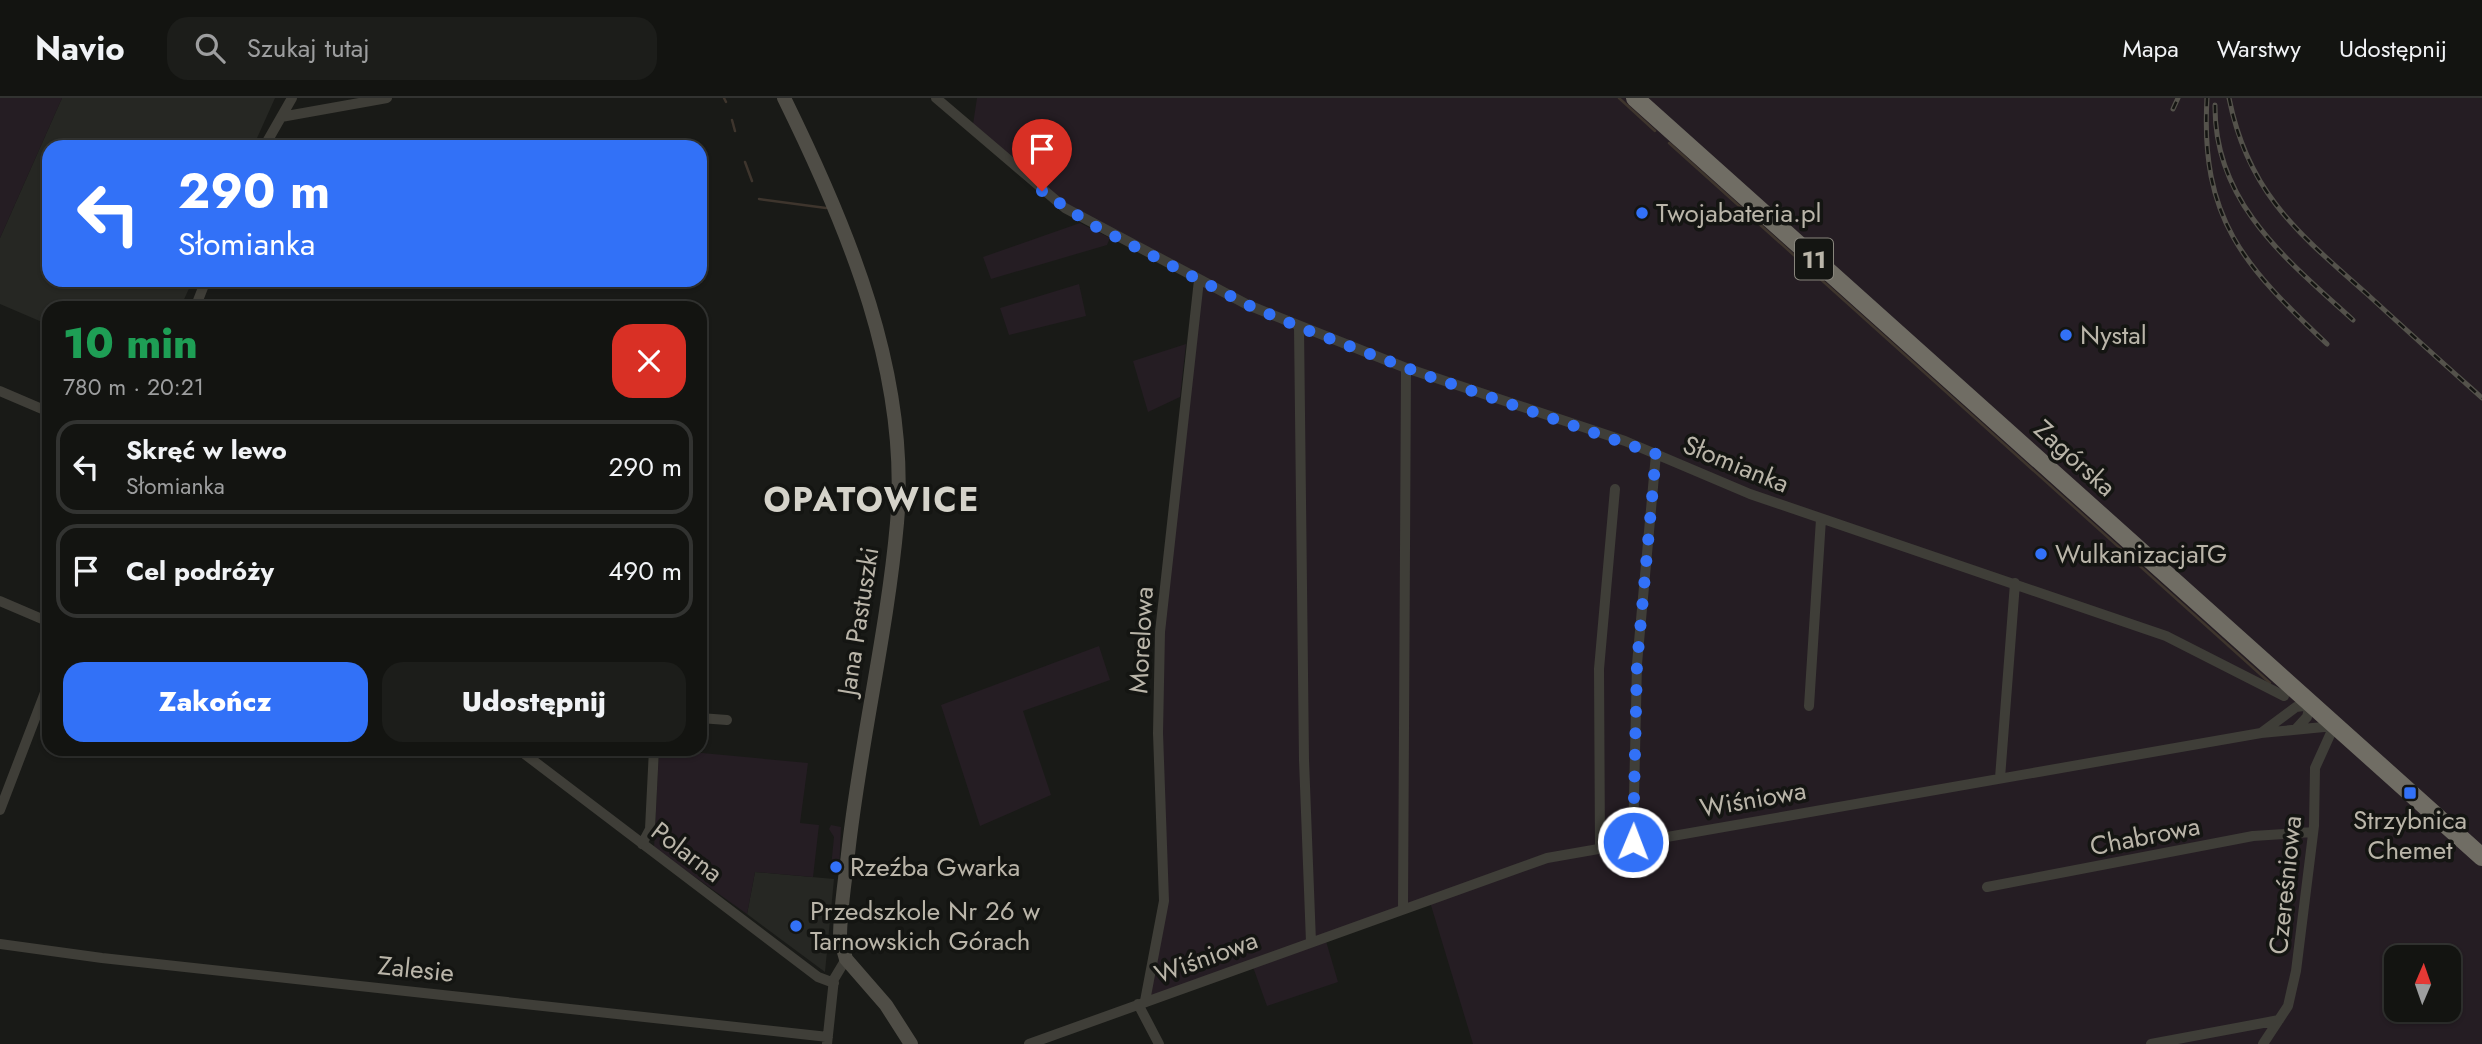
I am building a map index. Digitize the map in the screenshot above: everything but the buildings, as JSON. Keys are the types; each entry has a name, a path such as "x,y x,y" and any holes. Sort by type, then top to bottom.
{"highway":[{"name":"Zagórska","path":"1635,98 2283,688 2310,705 2482,857"}],"street":[{"path":"268,140 292,98"},
{"path":"281,117 387,98"},
{"name":"Jana Pastuszki","path":"784,98 835,202 865,289 881,351 897,451 899,485 893,556 853,804 842,906 840,938 846,959"},
{"name":"Słomianka","path":"936,98 1065,208 1199,280 1299,327 1406,368 1656,454 1750,494 2166,636 2283,688"},
{"name":"Morelowa","path":"1141,1003 1164,901 1158,733 1160,632 1199,280"},
{"path":"1299,327 1304,760 1311,942"},
{"path":"1403,909 1406,368"},
{"path":"0,391 42,409"},
{"path":"1633,842 1637,664 1656,454"},
{"path":"1600,848 1599,669 1615,489"},
{"path":"1809,706 1821,519"},
{"path":"2000,779 2015,583"},
{"path":"0,601 42,619"},
{"path":"2279,719 2283,688"},
{"path":"0,810 42,700"},
{"path":"2295,729 2307,717 2310,705"},
{"name":"Wiśniowa","path":"2260,733 2296,707 2310,705"},
{"path":"707,719 727,720"},
{"name":"Wiśniowa","path":"1029,1044 1547,858 2260,733 2334,726"},
{"name":"Czereśniowa","path":"2263,1044 2288,1006 2296,971 2313,832 2315,768 2334,726"},
{"name":"Polarna","path":"527,756 818,977 834,983"},
{"path":"642,844 650,830 654,756"},
{"name":"Chabrowa","path":"1986,887 2253,836 2313,832"},
{"name":"Zalesie","path":"0,944 102,958 828,1040"},
{"path":"828,1040 834,983 846,959 886,1005 911,1044"},
{"path":"1141,1003 1159,1044"},
{"path":"2151,1044 2279,1020"}],"shaded area":[{"path":"0,98 62,98 42,140 0,238"},
{"path":"62,98 275,98 256,140 43,140"},
{"path":"977,98 2482,98 2482,1044 1473,1044 1430,902 1312,943 1138,1010 1162,906 1157,653 1195,278 1090,222 972,131"},
{"path":"42,143 42,287 190,287 183,301 42,301 42,322 0,304 0,238"},
{"path":"1080,223 1110,238 1107,245 991,279 983,257"},
{"path":"1079,284 1086,316 1009,335 1000,308"},
{"path":"1186,344 1180,397 1148,412 1133,361"},
{"path":"1099,646 1110,680 1023,711 1051,795 980,826 941,705"},
{"path":"707,754 808,763 800,823 819,825 813,877 755,872 747,914 654,848 659,756 707,756"},
{"path":"831,825 841,827 839,872 831,867 834,837 829,829"},
{"name":"Przedszkole Nr 26 w Tarnowskich Górach","path":"755,872 834,879 825,972 747,914"},
{"path":"1326,941 1338,982 1267,1006 1253,967"}],"waterway":[{"path":"724,98 726,102"},
{"path":"1619,98 1655,131"},
{"path":"732,120 735,131"},
{"path":"1669,143 2270,683"},
{"path":"745,162 752,181"},
{"path":"759,199 826,208"}],"railway":[{"path":"2173,109 2178,98"},
{"path":"2207,98 2207,140 2211,177 2220,208 2233,237 2272,290 2327,344"},
{"path":"2229,98 2249,160 2279,209 2319,251 2482,398"},
{"path":"2215,105 2218,140 2227,171 2241,200 2259,227 2280,251 2353,320"}],"place":[{"name":"Twojabateria.pl","path":"1642,213"},
{"name":"Nystal","path":"2066,335"},
{"name":"WulkanizacjaTG","path":"2041,554"},
{"name":"Strzybnica Chemet","path":"2410,793"},
{"name":"Rzeźba Gwarka","path":"836,867"},
{"name":"Przedszkole Nr 26 w Tarnowskich Górach","path":"796,926"}],"district":[{"name":"OPATOWICE","path":"872,499"}],"route":[{"path":"1042,191 1089,223 1248,305 1299,327 1428,376 1625,441 1656,454 1637,664 1633,842"}]}
